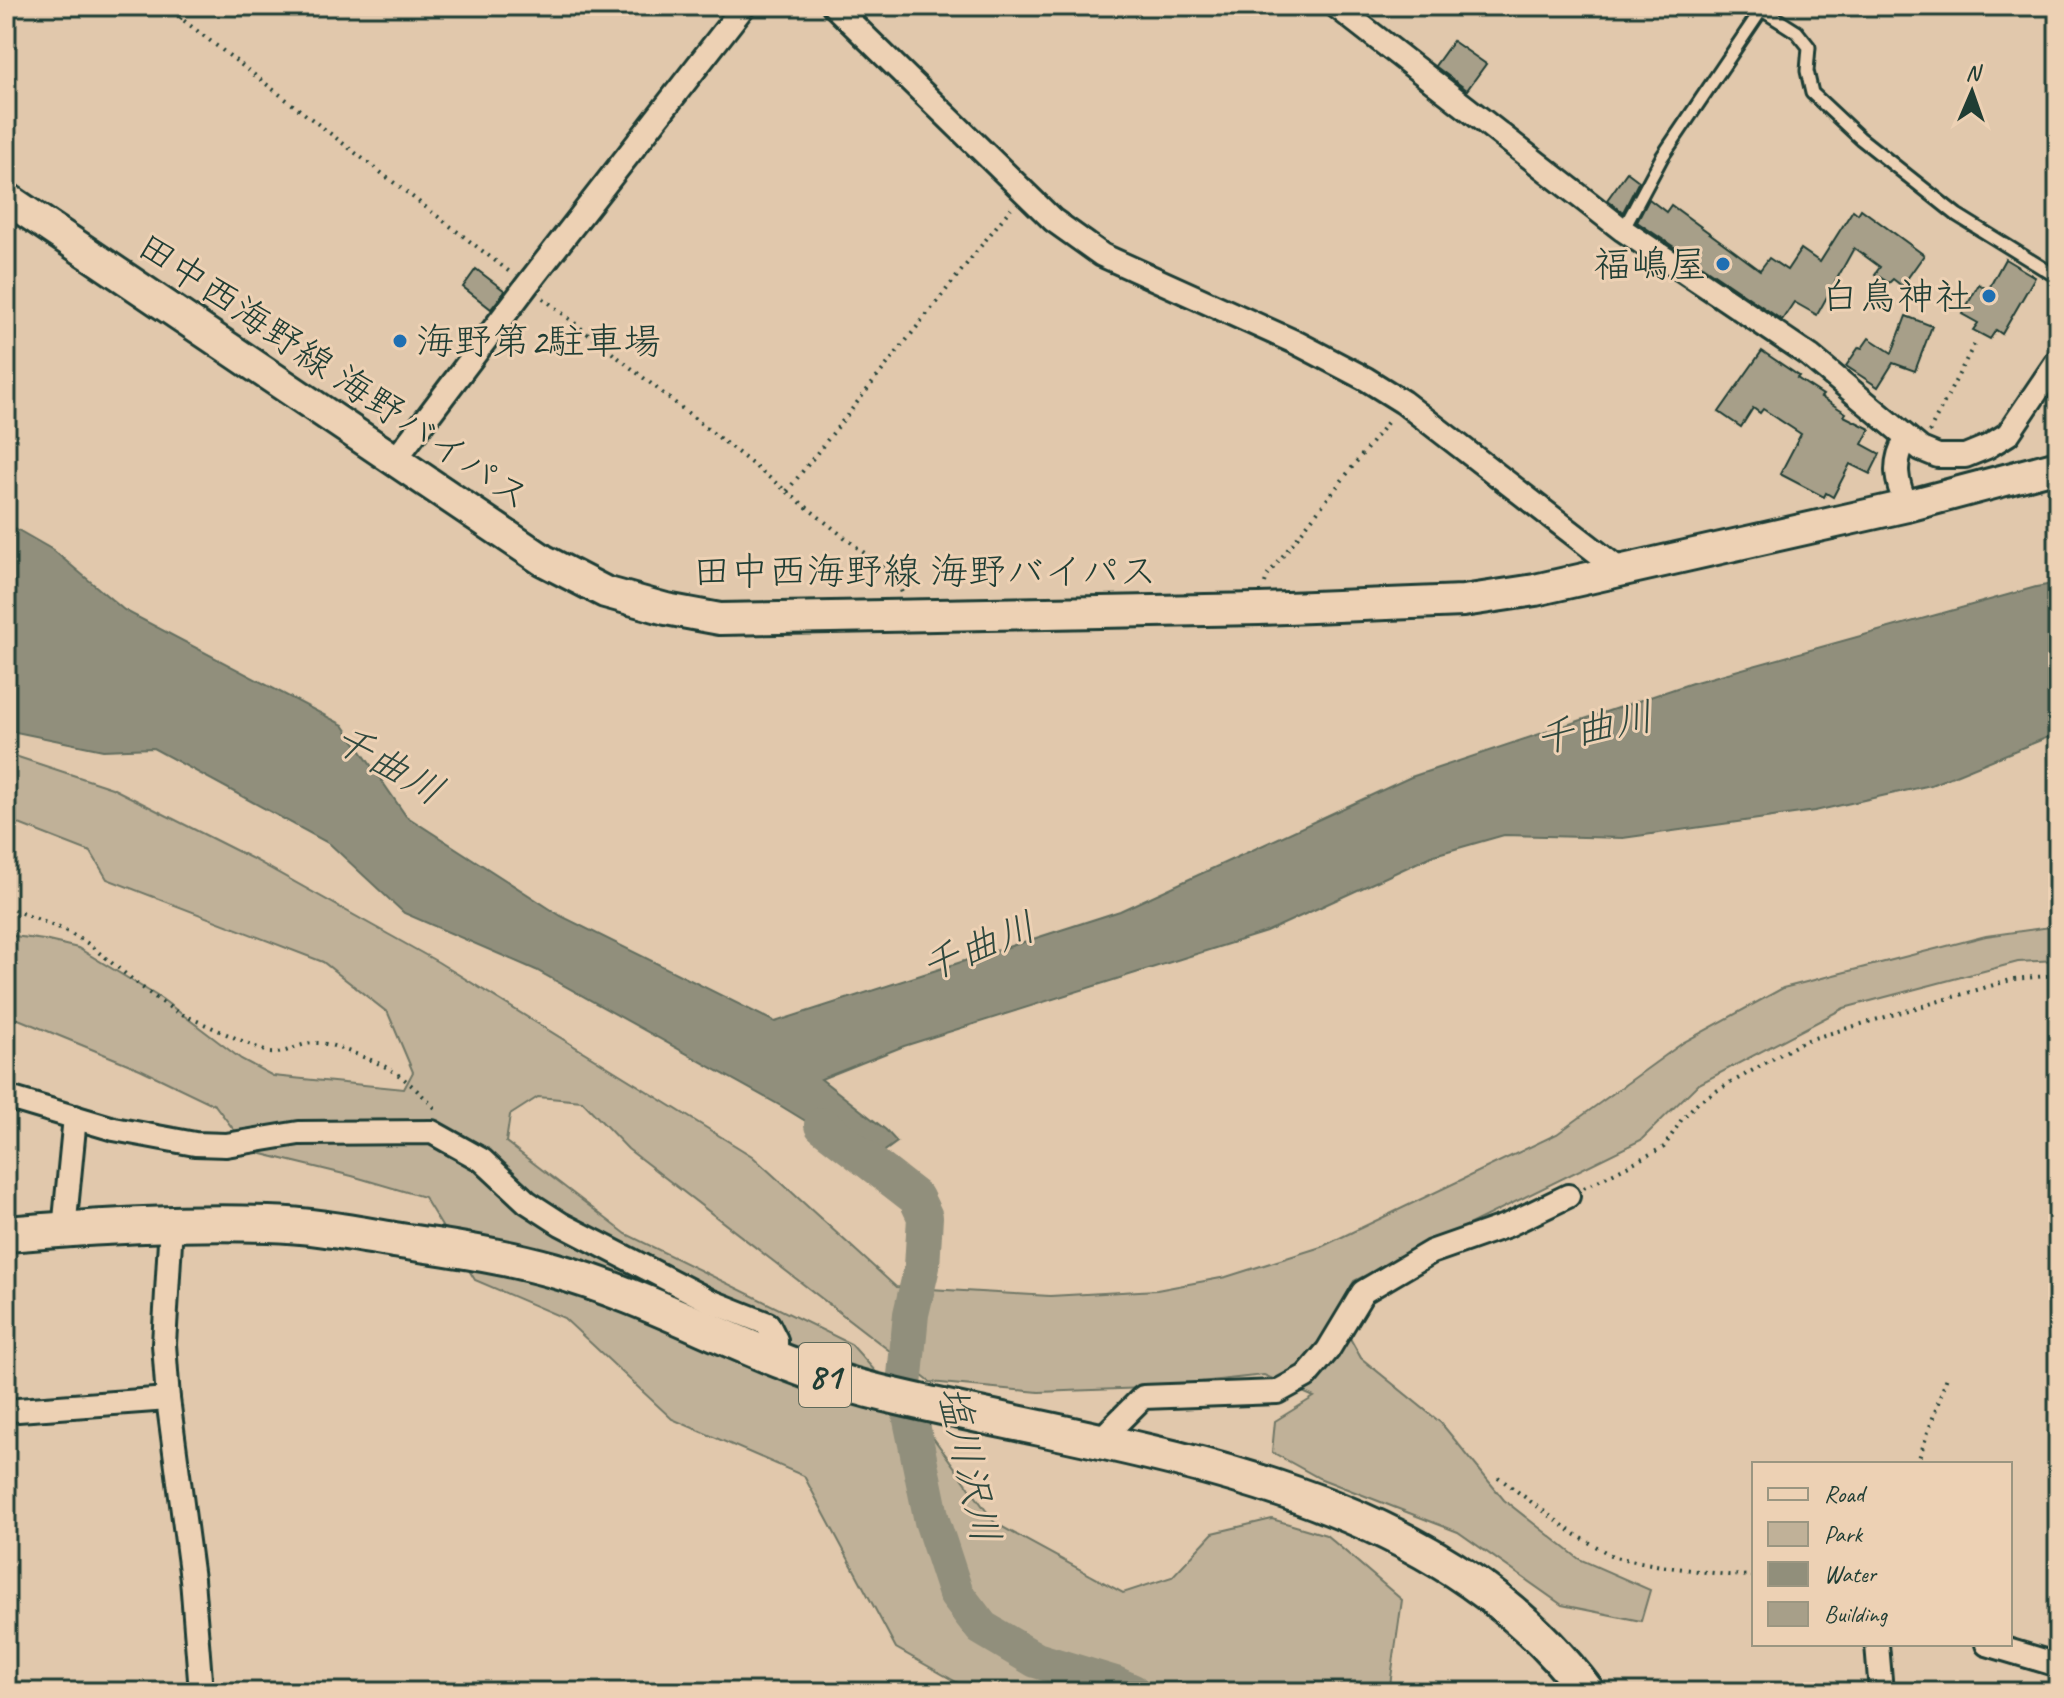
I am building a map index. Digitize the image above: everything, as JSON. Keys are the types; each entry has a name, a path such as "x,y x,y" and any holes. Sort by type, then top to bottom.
{"main road":[{"name":"81","path":"6,1234 171,1224 300,1226 488,1254 553,1270 611,1289 776,1358 863,1388 1100,1440 1264,1486 1390,1533 1454,1568 1491,1595 1556,1654 1587,1692"}],"street":[{"path":"395,460 744,6"},
{"path":"834,6 1053,220 1102,255 1297,343 1366,379 1403,402 1620,570"},
{"path":"1336,6 1623,230 1810,356 1913,444 1938,456 1965,456 1987,447 2008,434 2058,360"},
{"name":"田中西海野線 海野バイパス","path":"6,198 543,560 605,592 666,609 720,619 1259,609 1500,597 1907,506 2058,466"},
{"path":"1907,506 1898,485 1896,466 1899,451 1913,444"},
{"path":"6,1097 153,1138 195,1144 226,1145 299,1133 432,1132 482,1160 527,1202 561,1224 710,1301 768,1324 776,1340 776,1358"},
{"path":"64,1230 75,1117"},
{"path":"1100,1440 1143,1397 1277,1392 1306,1376 1328,1350 1363,1292 1431,1252 1508,1225 1568,1196"},
{"path":"171,1224 164,1344 168,1399 192,1579 201,1692"},
{"path":"18,1410 168,1399"},
{"path":"1877,1646 1881,1692"},
{"path":"1994,1646 2058,1665"}],"lane":[{"path":"1623,230 1662,157 1761,7 1797,32 1809,47 1807,71 1812,93 1860,138 1957,215 2057,275"}],"path":[{"path":"165,6 527,285 897,579 910,614"},
{"path":"180,19 190,6"},
{"path":"787,491 1024,191"},
{"path":"1913,444 1976,341"},
{"path":"1259,609 1267,576 1403,402"},
{"path":"6,907 62,929 87,943 175,1011 269,1053 283,1054 303,1045 318,1043 385,1065 405,1079 441,1114"},
{"path":"1568,1196 1664,1147 1682,1119 1699,1101 1804,1041 2014,979 2058,975"},
{"path":"1918,1462 1947,1377"},
{"path":"1498,1477 1573,1533 1614,1557 1701,1572 1752,1576"}],"green space":[{"path":"6,753 112,788 255,860 438,962 752,1156 896,1287 1050,1296 1157,1290 1226,1277 1321,1247 1557,1134 1684,1042 1783,988 1986,936 2058,926 2058,960 2018,962 1844,1008 1697,1085 1641,1140 1354,1281 1336,1313 1361,1358 1441,1423 1504,1500 1579,1559 1650,1590 1641,1621 1562,1605 1458,1532 1319,1478 1272,1452 1275,1421 1314,1397 1264,1375 1146,1388 1039,1392 930,1382 628,1149 582,1101 538,1097 510,1115 506,1142 626,1234 851,1344 926,1428 995,1523 1123,1593 1172,1577 1213,1533 1272,1519 1326,1535 1402,1600 1389,1692 974,1692 896,1648 804,1476 672,1419 564,1318 475,1280 424,1197 250,1151 215,1105 140,1069 6,1014 6,935 78,948 162,999 241,1059 273,1076 404,1089 413,1072 388,1013 323,962 107,879 91,852 6,819"}],"water":[{"name":"千曲川","path":"6,523 53,550 124,610 343,725 406,816 561,916 775,1022 1120,911 1411,777 1692,683 2058,583 2058,733 1931,785 1815,811 1623,838 1504,835 1434,855 1266,932 904,1046 821,1079 897,1142 871,1161 781,1106 536,970 404,913 330,844 153,748 103,750 6,730"}],"building":[{"path":"1453,41 1486,64 1467,90 1435,66"},
{"path":"1627,172 1639,181 1623,212 1607,200"},
{"path":"1649,199 1666,212 1671,205 1760,270 1769,258 1787,270 1801,249 1820,262 1853,210 1858,214 1861,209 1924,255 1902,286 1893,279 1889,283 1875,274 1880,267 1854,248 1817,315 1794,302 1782,320 1637,222"},
{"name":"白鳥神社","path":"2005,259 2035,277 2002,334 1996,330 1990,339 1973,330 1978,323 1962,314 1979,284 1988,290"},
{"path":"476,269 505,291 491,309 463,287"},
{"path":"1906,316 1932,326 1915,371 1893,363 1878,387 1846,366 1869,338 1892,353"},
{"path":"1762,351 1846,413 1844,416 1870,429 1862,444 1880,454 1870,474 1850,464 1833,497 1826,493 1824,497 1780,474 1801,434 1763,409 1760,413 1753,408 1741,427 1719,412"}],"waterway":[{"name":"塩川沢川","path":"822,1125 916,1198 925,1217 922,1267 911,1314 904,1386 932,1521 956,1594 982,1628 1036,1660 1133,1692"}],"place":[{"name":"福嶋屋","path":"1723,264"},
{"name":"白鳥神社","path":"1989,296"},
{"name":"海野第2駐車場","path":"400,341"}]}
